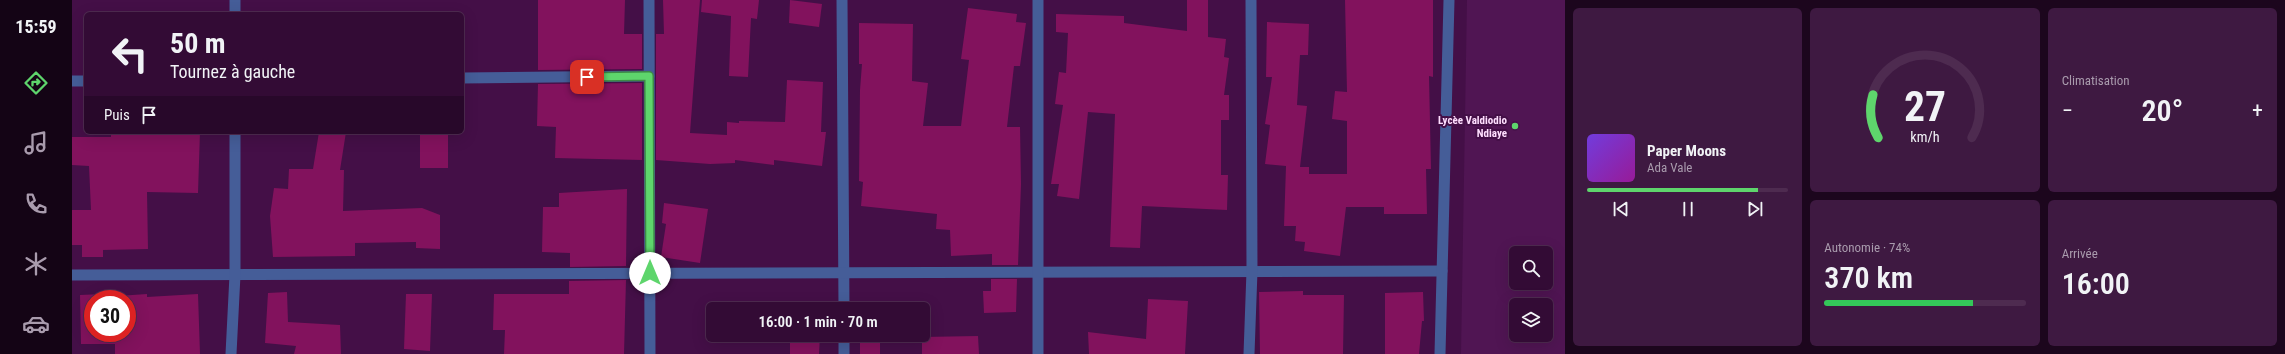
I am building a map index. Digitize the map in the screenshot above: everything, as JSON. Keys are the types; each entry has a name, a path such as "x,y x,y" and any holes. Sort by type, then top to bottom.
{"street":[{"path":"235,0 235,12"},
{"path":"649,0 650,354"},
{"path":"842,0 844,302"},
{"path":"1038,0 1038,354"},
{"path":"1249,354 1252,271 1251,0"},
{"path":"1440,354 1448,0"},
{"path":"464,78 649,76"},
{"path":"72,81 84,81"},
{"path":"231,354 235,275 235,134"},
{"path":"72,276 1442,271"},
{"path":"844,342 844,354"}],"shaded area":[{"name":"Lycèe Valdiodio Ndiaye","path":"1467,0 1565,0 1565,354 1461,354"}],"building":[{"path":"538,0 625,0 624,34 642,34 642,69 538,70"},
{"path":"663,0 700,0 690,133 727,135 727,122 785,122 787,80 823,82 821,132 826,132 822,166 774,160 774,165 735,160 735,163 710,164 656,160 656,34 664,34"},
{"path":"702,0 759,0 757,19 751,18 748,77 729,76 731,16 701,12"},
{"path":"790,0 822,4 819,27 789,23"},
{"path":"1187,0 1208,0 1208,37 1226,39 1224,57 1229,58 1224,95 1229,95 1229,120 1221,120 1221,175 1228,175 1227,210 1142,206 1140,248 1110,247 1115,114 1088,112 1079,199 1057,196 1059,184 1051,184 1063,105 1055,104 1059,72 1066,73 1068,33 1056,32 1056,14 1124,16 1124,23 1187,31"},
{"path":"1345,0 1433,0 1433,77 1429,76 1431,169 1426,169 1427,214 1384,214 1384,207 1346,207 1340,256 1304,251 1305,242 1295,241 1296,226 1284,226 1286,166 1265,164 1270,125 1265,124 1272,77 1266,77 1267,22 1309,24 1308,55 1300,55 1297,105 1307,106 1300,167 1309,167 1309,174 1347,174 1347,121 1332,119 1335,91 1347,92"},
{"path":"968,8 1017,14 1016,22 1026,23 1020,66 1014,66 1007,127 1020,127 1021,184 1018,265 992,265 992,254 951,256 950,230 936,229 937,214 861,206 863,182 859,181 860,90 862,64 859,64 859,23 913,24 912,81 928,83 923,126 961,126 969,60 961,59"},
{"path":"642,83 642,160 555,158 556,127 537,126 538,84"},
{"path":"111,134 200,134 198,193 147,192 148,249 103,250 103,257 82,257 82,245 72,245 72,210 91,210 89,166 72,165 72,137 111,137"},
{"path":"319,134 346,134 340,170 344,170 343,211 422,208 440,215 440,249 416,248 416,242 355,243 355,256 273,257 270,216 274,188 288,189 289,169 313,169"},
{"path":"420,134 448,134 448,168 420,168"},
{"path":"627,189 626,266 570,267 570,253 542,252 543,207 559,207 559,193"},
{"path":"664,203 708,209 700,263 661,257 666,224 662,223"},
{"path":"991,279 1017,279 1016,312 984,313 983,291 991,291"},
{"path":"626,280 624,354 504,354 505,330 493,330 494,294 569,294 569,281"},
{"path":"1303,291 1303,295 1344,295 1343,354 1260,354 1259,292"},
{"path":"287,292 288,322 340,325 341,354 294,354 296,346 265,343 268,293"},
{"path":"1423,292 1424,321 1422,321 1419,354 1385,354 1385,293"},
{"path":"147,294 147,297 198,294 200,354 115,354 115,344 81,344 80,295 84,295 84,342 136,342 136,295"},
{"path":"406,294 432,294 430,351 404,349"},
{"path":"1148,299 1188,301 1185,354 1089,354 1088,332 1146,339"},
{"path":"978,336 979,354 922,354 922,342 930,342 930,337"},
{"path":"790,342 820,342 819,354 790,354"},
{"path":"860,342 880,342 880,354 860,354"}],"place":[{"name":"Lycèe Valdiodio Ndiaye","path":"1515,126"}],"route":[{"path":"587,77 649,76 650,273"}]}
